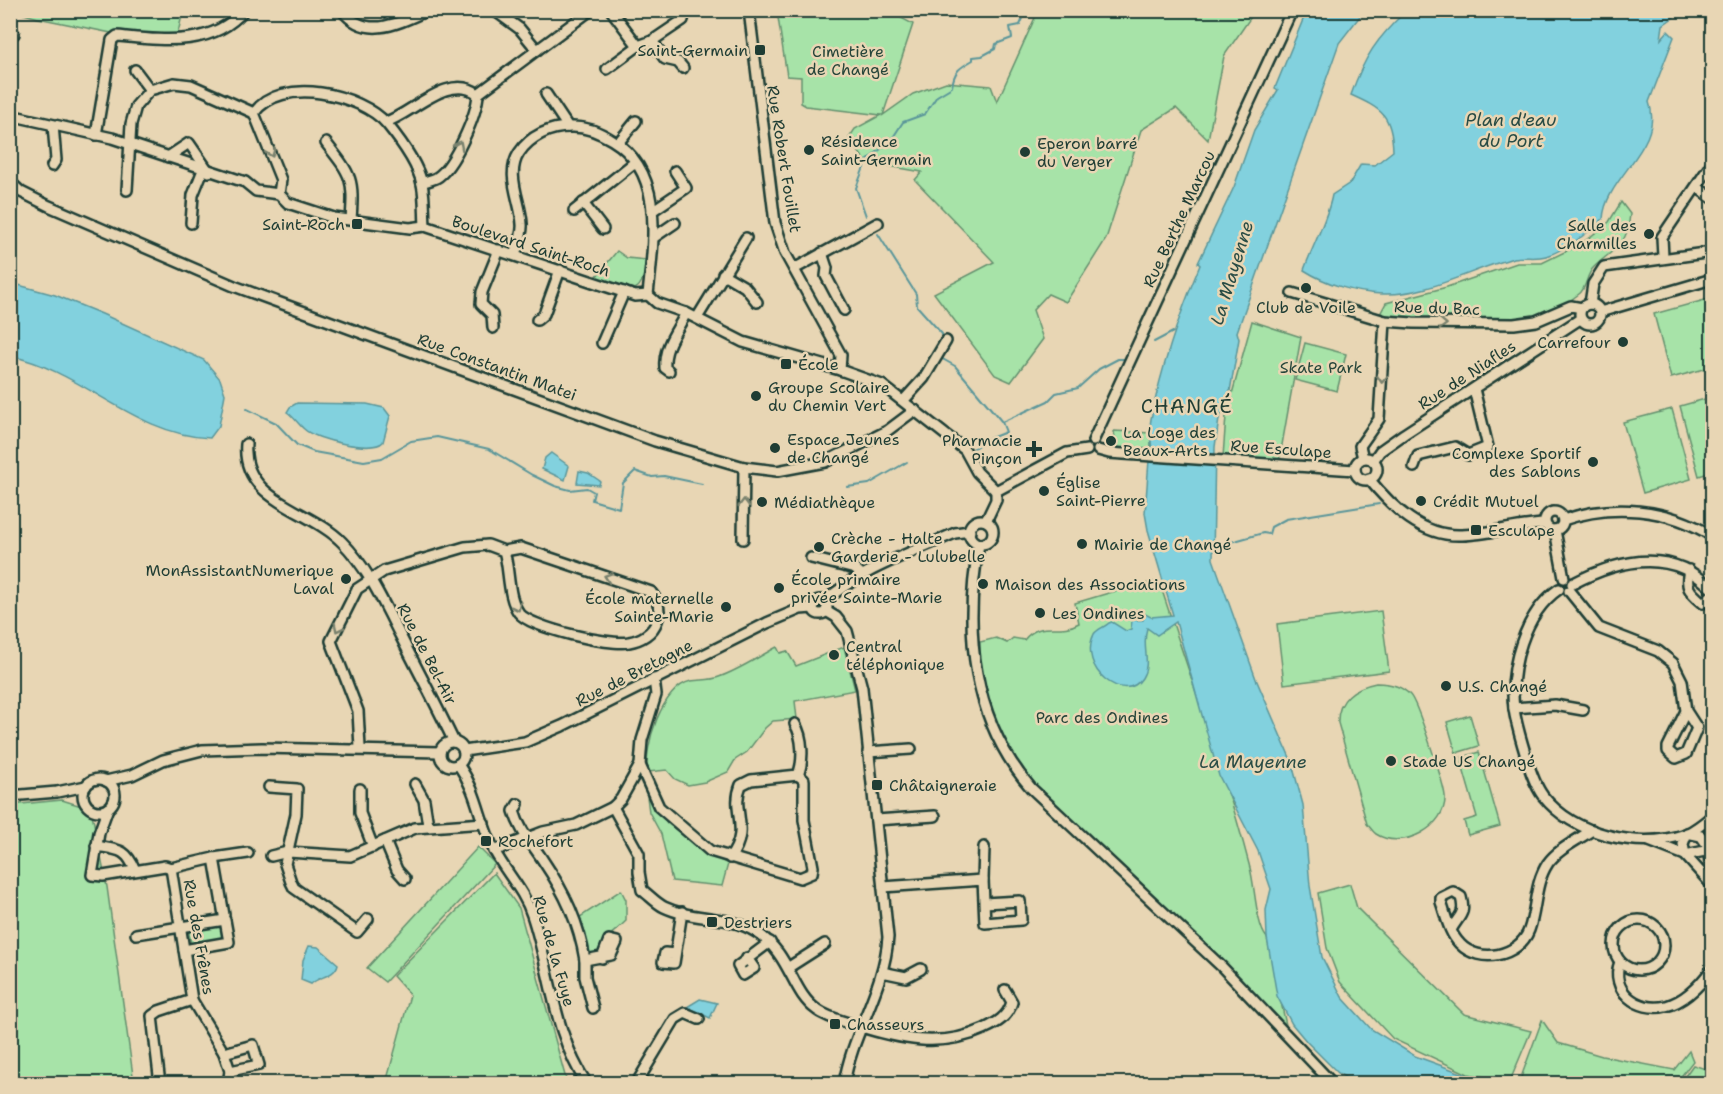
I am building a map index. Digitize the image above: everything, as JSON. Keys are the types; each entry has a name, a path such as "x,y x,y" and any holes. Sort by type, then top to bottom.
{"street":[{"path":"96,135 112,40 117,36 167,41 213,34 232,23 244,10"},
{"path":"342,10 349,19 365,27 381,28 428,10"},
{"path":"399,10 404,21"},
{"path":"494,10 520,28 537,50"},
{"path":"611,10 638,45"},
{"path":"607,69 638,45 652,41 683,20 685,10"},
{"name":"Rue Robert Fouillet","path":"748,10 775,223 785,253 841,355 840,370"},
{"name":"Rue Berthe Marcou","path":"1093,447 1292,10"},
{"path":"422,183 436,178 446,169 471,124 478,94 586,12"},
{"path":"652,41 665,59 678,62 683,68"},
{"path":"135,70 150,90"},
{"path":"127,190 128,143 136,106 150,90 174,83 191,85 254,113 281,180 279,194"},
{"path":"386,122 435,95 456,87 470,88 478,94"},
{"path":"254,113 270,98 286,92 304,92 330,95 363,108 386,122 401,142 422,183 425,226"},
{"path":"546,94 568,127"},
{"name":"Boulevard Saint-Roch","path":"10,115 128,143 206,171 245,182 256,191 279,194 288,203 334,218 410,228 425,226 624,292 648,295 657,303 686,313 743,342 840,370 882,386 904,400 966,450 977,472 996,491"},
{"path":"618,143 636,121"},
{"path":"52,166 56,159 54,125"},
{"path":"515,255 523,226 515,190 515,160 520,151 540,134 568,127 591,129 618,143 635,162 648,186 653,238 648,295"},
{"path":"168,157 189,143 206,171 193,195 191,223"},
{"path":"326,143 350,174 354,188 351,220"},
{"path":"574,211 635,162"},
{"path":"1663,257 1662,237 1713,163"},
{"path":"652,212 686,188 675,171"},
{"name":"Rue Constantin Matei","path":"10,182 21,192 234,286 655,441 744,467 777,471 825,462 887,431 915,410"},
{"path":"1697,187 1713,198"},
{"path":"583,203 603,230"},
{"path":"653,238 675,223"},
{"path":"794,269 878,223"},
{"path":"697,318 746,238"},
{"path":"494,328 492,315 481,304 482,292 499,250"},
{"path":"1586,306 1597,306 1600,312 1599,319 1592,325 1585,324 1580,319 1593,284 1604,267 1663,257 1713,252"},
{"path":"822,253 826,262 826,276 844,310"},
{"path":"537,320 544,314 560,270"},
{"path":"723,274 745,287 757,302"},
{"path":"1600,312 1713,279"},
{"path":"602,343 624,292"},
{"name":"Rue du Bac","path":"1292,293 1385,321 1447,325 1514,324 1536,321 1571,306 1586,306"},
{"path":"669,371 665,368 664,359 668,346 686,313"},
{"name":"Rue de Niafles","path":"1373,461 1388,445 1580,319"},
{"path":"1363,458 1360,446 1379,419 1385,321"},
{"path":"904,400 924,378 946,340"},
{"path":"1414,467 1418,456 1455,447 1468,455 1488,447 1474,388"},
{"name":"Rue de Bel-Air","path":"246,444 245,458 252,478 259,486 270,497 322,526 342,542 370,581 454,742"},
{"name":"Rue Esculape","path":"996,491 1067,453 1093,447 1139,454 1355,470"},
{"path":"1363,458 1373,461 1376,471 1369,479"},
{"path":"1363,458 1356,464 1355,470 1360,478 1369,479 1394,507 1418,524 1441,533 1461,536 1521,525 1545,524 1555,530 1568,584 1599,627 1658,651 1673,663 1682,681 1686,711 1697,728 1686,754 1676,758 1668,751 1668,747 1686,711"},
{"path":"743,539 744,467"},
{"path":"986,521 996,491"},
{"path":"1563,520 1610,510 1635,510 1663,514 1697,526 1713,536"},
{"path":"1545,524 1547,515 1552,512 1558,513 1563,520 1562,526 1555,530"},
{"path":"986,521 991,526 992,537 986,543 979,543 973,540 970,531 975,522 986,521"},
{"path":"844,1083 860,1027 882,972 888,937 862,688 847,631 826,606 844,585 862,575 955,533 970,531"},
{"path":"979,543 975,563 973,626 977,683 987,716 1010,760 1038,795 1222,967 1333,1083"},
{"path":"360,748 358,711 331,642 357,589 384,571 465,547 488,545 504,551 521,548 651,592 659,605 657,624 644,637 628,643 613,643 532,624 518,612 513,601 504,551"},
{"path":"812,558 855,569 862,575"},
{"path":"1708,846 1701,836 1687,833 1647,840 1612,837 1592,830 1560,812 1542,794 1528,764 1514,708 1515,669 1524,635 1550,595 1559,589 1558,582 1568,584 1618,565 1653,561 1689,570 1699,575 1713,589"},
{"path":"1689,570 1686,584 1688,590 1704,603 1713,595"},
{"name":"Rue de Bretagne","path":"464,751 525,742 562,726 779,617 800,609 813,608 817,614 826,606"},
{"path":"494,851 526,838 576,825 613,807 627,790 640,765 642,740 656,695 654,679"},
{"path":"1514,708 1555,705 1583,710"},
{"path":"795,724 799,730 802,766 798,775"},
{"path":"454,742 464,751 464,757 458,764 445,764 440,752 445,744 454,742"},
{"path":"10,796 57,792 86,786 97,779 106,781 132,775 163,760 202,750 360,748 440,752"},
{"path":"868,752 911,749"},
{"name":"Rue de la Fuye","path":"458,764 472,783 494,851 524,896 532,915 556,1011 573,1058 587,1083"},
{"path":"640,765 665,815 710,852 730,858 800,878 812,873 813,867 804,820 804,780 798,775 751,780 741,786 738,801 741,839 730,858"},
{"path":"132,775 115,794 96,846 119,850 129,855 135,870"},
{"path":"106,781 115,794"},
{"path":"415,784 424,800 428,825"},
{"path":"86,786 83,794 99,833"},
{"path":"268,787 297,789 296,814 285,864 294,888 357,932 368,919"},
{"path":"360,789 360,813 373,847"},
{"path":"57,792 101,811 108,808"},
{"path":"518,804 514,811 520,830 538,852 569,902 585,960 585,977 593,1008"},
{"path":"613,807 639,854 642,890 663,907 737,923 770,942 789,967 804,997 816,1010 829,1017 860,1027 925,1042 960,1037 994,1024 1006,1016 1012,1002 1005,990"},
{"path":"876,820 935,816"},
{"path":"1685,855 1683,844 1687,833 1713,816"},
{"path":"271,855 288,852 339,857 373,847 428,825 484,823"},
{"path":"1713,827 1708,846 1713,880"},
{"path":"1451,930 1462,946 1482,956 1493,956 1515,946 1529,930 1534,900 1547,865 1560,852 1592,830"},
{"path":"1647,840 1685,855 1713,885"},
{"path":"385,841 397,870 405,879"},
{"name":"Rue des Frênes","path":"96,846 92,875 103,876 165,866 171,868 192,1000 224,1053 230,1071 228,1083"},
{"path":"1685,855 1699,854 1708,846"},
{"path":"984,847 984,903"},
{"path":"171,868 248,853"},
{"path":"214,858 224,915"},
{"path":"883,887 983,880"},
{"path":"675,954 682,912"},
{"path":"1646,920 1661,932 1664,950 1654,966 1636,971 1620,962 1615,954 1615,936 1627,922 1646,920"},
{"path":"136,934 225,921 230,942 184,950"},
{"path":"747,958 770,942"},
{"path":"789,967 825,944"},
{"path":"585,960 602,958"},
{"path":"1620,962 1616,973 1621,990 1629,998 1647,1007 1665,1007 1679,1001 1693,991 1713,969"},
{"path":"882,972 906,977 921,969"},
{"path":"160,1083 152,1016 159,1011 192,1000"},
{"path":"636,1083 675,1018 685,1012 699,1019"},
{"path":"224,1053 253,1045 259,1065 230,1071"}],"green space":[{"path":"14,11 183,11 175,46"},
{"name":"Cimetière de Changé","path":"777,11 888,11 913,24 883,115 913,94 946,82 991,86 997,102 1038,11 1255,11 1224,56 1208,140 1176,108 1141,130 1106,239 1066,302 1048,294 1033,310 1043,339 1011,382 995,375 934,293 994,262 915,180 922,172 866,162 849,138 855,129 881,115 806,106 801,103 801,77 787,76"},
{"path":"1621,202 1630,214 1623,240 1591,270 1579,294 1549,312 1523,319 1482,322 1436,322 1380,314 1386,303 1447,287 1517,263 1542,263 1581,244 1609,222"},
{"path":"617,251 627,258 646,260 644,274 637,288 625,288 596,277"},
{"path":"1712,298 1712,367 1671,378 1654,314"},
{"path":"1252,321 1301,337 1279,462 1223,457 1226,416"},
{"name":"Skate Park","path":"1305,343 1346,354 1337,391 1295,380"},
{"path":"1712,397 1712,472 1699,476 1680,406"},
{"path":"1672,409 1691,479 1643,493 1623,422"},
{"path":"1114,431 1151,433 1151,450 1116,447"},
{"name":"Parc des Ondines","path":"1159,581 1240,832 1252,876 1260,925 1267,938 1286,1025 1134,876 1033,785 998,734 980,676 980,642 996,638 1007,643 1013,638 1024,640 1037,630 1071,626 1079,623 1075,603"},
{"path":"1381,611 1389,671 1284,684 1277,624"},
{"path":"777,647 780,653 787,651 796,666 844,647 855,690 795,701 797,719 773,721 747,752 735,760 728,772 705,782 688,785 675,779 667,770 648,772 647,761 652,734 663,706 671,694 691,681 712,679 726,674"},
{"name":"Stade US Changé","path":"1376,683 1394,685 1410,695 1424,727 1445,796 1444,807 1439,817 1431,826 1410,838 1387,839 1376,834 1367,824 1338,723 1338,715 1344,701 1354,691"},
{"path":"1470,715 1479,746 1456,753 1447,722"},
{"path":"1479,752 1500,826 1468,835 1464,821 1477,817 1460,758"},
{"path":"646,789 667,823 710,855 728,864 722,886 672,881 661,834 649,812"},
{"path":"62,800 91,809 107,887 134,1083 11,1084 11,805"},
{"path":"478,847 495,864 385,982 367,968"},
{"path":"494,873 519,908 567,1083 386,1083 410,995 393,976"},
{"path":"1350,884 1357,908 1464,1014 1531,1031 1510,1081 1468,1074 1393,1039 1340,982 1327,948 1318,893"},
{"path":"621,890 626,900 626,921 608,938 599,953 588,953 580,917"},
{"path":"226,924 229,938 191,944 188,930"},
{"path":"1542,1020 1558,1043 1602,1056 1674,1070 1689,1051 1693,1061 1676,1083 1519,1083"},
{"path":"1693,1065 1712,1071 1712,1083 1680,1083"}],"water":[{"name":"La Mayenne","path":"1307,10 1364,11 1339,43 1237,332 1239,339 1229,397 1219,419 1215,447 1213,559 1256,679 1291,760 1303,805 1310,886 1322,957 1342,997 1371,1029 1415,1056 1489,1083 1354,1083 1338,1073 1307,1042 1292,1024 1277,996 1267,938 1266,910 1271,889 1258,851 1219,776 1176,622 1157,635 1147,628 1145,672 1134,685 1125,687 1115,685 1105,679 1097,670 1092,659 1090,647 1094,634 1109,623 1112,622 1126,631 1131,629 1132,620 1143,620 1145,614 1151,617 1173,615 1145,513 1149,460 1152,460 1150,424 1155,399 1172,340 1200,265 1198,263 1234,187 1254,130 1278,90 1275,88"},
{"name":"Plan d'eau du Port","path":"1406,11 1672,11 1674,17 1663,25 1661,39 1668,31 1674,37 1649,102 1652,118 1649,133 1642,148 1613,189 1606,204 1603,219 1576,240 1554,253 1542,257 1514,258 1416,291 1382,294 1351,290 1304,270 1332,195 1350,183 1361,164 1375,165 1393,151 1390,129 1383,115 1378,109 1351,95 1372,49"},
{"path":"11,283 55,295 204,360 220,379 225,394 219,426 210,438 183,434 157,426 62,375 11,356"},
{"path":"297,403 367,404 384,408 390,416 383,442 377,445 357,446 331,441 310,433 287,412"},
{"path":"551,453 569,466 565,480 542,469 545,458"},
{"path":"579,471 588,473 600,481 599,485 577,483"},
{"path":"309,946 318,947 338,964 330,974 311,984 301,980 303,960"},
{"path":"700,999 717,1003 710,1018 687,1007"}],"waterway":[{"path":"866,216 856,188 866,162 892,139 903,122 925,114 937,96 952,87 956,74 973,60 973,57 982,56 995,49 996,44 1012,38 1010,27 1020,25 1025,14 1033,14 1034,10"},
{"path":"878,234 916,294 917,306 942,334 943,340"},
{"path":"1154,342 1173,332"},
{"path":"939,357 955,366 1002,422"},
{"path":"973,449 983,441 1006,432 1002,422 1048,401 1056,393 1078,388 1099,369 1118,359 1124,359"},
{"path":"247,409 276,423 297,445 314,452 364,461 382,458 411,441 437,437 489,449 555,486 570,490 587,488 594,492 592,500 619,508 623,483 635,471 652,477 664,476 702,484"},
{"path":"847,487 869,484 907,462"},
{"path":"1217,546 1263,533 1269,534 1271,527 1286,519 1379,504"}],"place":[{"name":"Saint-Germain","path":"760,50"},
{"name":"Résidence Saint-Germain","path":"809,150"},
{"name":"Eperon barré du Verger","path":"1025,152"},
{"name":"Saint-Roch","path":"357,224"},
{"name":"Salle des Charmilles","path":"1649,234"},
{"name":"Club de Voile","path":"1306,288"},
{"name":"Carrefour","path":"1623,342"},
{"name":"École","path":"786,364"},
{"name":"Groupe Scolaire du Chemin Vert","path":"756,396"},
{"name":"La Loge des Beaux-Arts","path":"1111,441"},
{"name":"Espace Jeunes de Changé","path":"775,448"},
{"name":"Pharmacie Pinçon","path":"1034,449"},
{"name":"Complexe Sportif des Sablons","path":"1593,462"},
{"name":"Église Saint-Pierre","path":"1044,491"},
{"name":"Crédit Mutuel","path":"1421,501"},
{"name":"Médiathèque","path":"762,502"},
{"name":"Esculape","path":"1476,530"},
{"name":"Mairie de Changé","path":"1082,544"},
{"name":"Crèche - Halte Garderie - Lulubelle","path":"819,547"},
{"name":"MonAssistantNumerique Laval","path":"346,579"},
{"name":"Maison des Associations","path":"983,584"},
{"name":"École primaire privée Sainte-Marie","path":"779,588"},
{"name":"École maternelle Sainte-Marie","path":"726,607"},
{"name":"Les Ondines","path":"1040,613"},
{"name":"Central téléphonique","path":"834,655"},
{"name":"U.S. Changé","path":"1446,686"},
{"name":"Stade US Changé","path":"1391,761"},
{"name":"Châtaigneraie","path":"877,785"},
{"name":"Rochefort","path":"486,841"},
{"name":"Destriers","path":"712,922"},
{"name":"Chasseurs","path":"835,1024"}],"district":[{"name":"CHANGÉ","path":"1187,406"}]}
